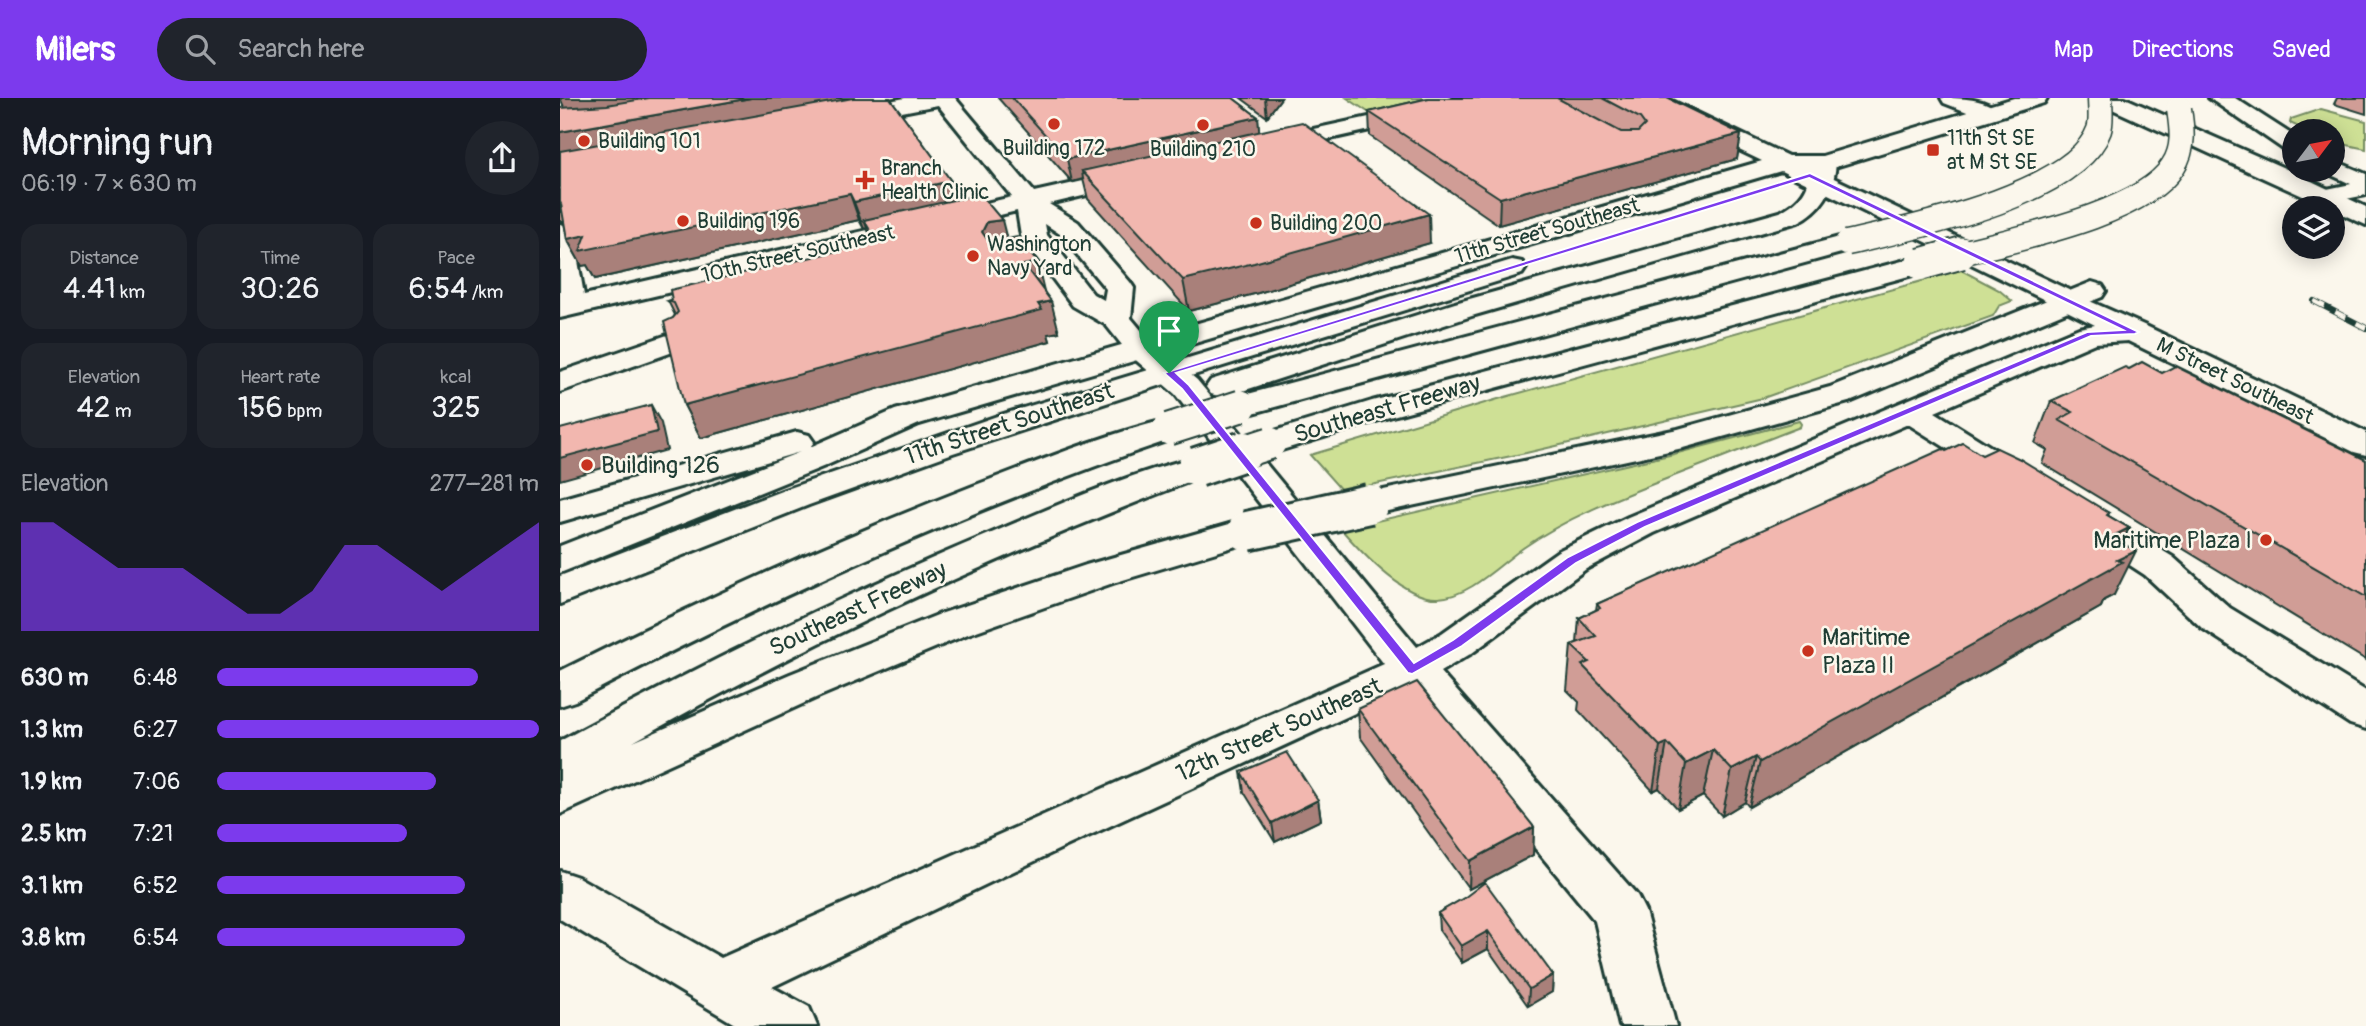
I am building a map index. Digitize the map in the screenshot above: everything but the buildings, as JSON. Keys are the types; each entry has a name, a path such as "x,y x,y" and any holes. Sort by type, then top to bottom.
{"main road":[{"path":"828,119 941,98 1028,201 1069,228 1120,288 1116,319"},
{"path":"1244,151 1388,124 1487,98"},
{"name":"M Street Southeast","path":"1649,98 1783,163 1819,174"},
{"name":"M Street Southeast","path":"1686,98 1819,174 2079,295 2366,423"},
{"path":"1952,98 1988,112"},
{"name":"11th Street Southeast","path":"560,591 844,480 1169,373 1819,174 1988,112 2036,98"},
{"name":"Southeast Freeway","path":"560,690 753,594 887,534 1033,476 1160,420 1231,397 1933,221 2039,185 2074,163 2094,142 2103,115 2100,98"},
{"path":"2106,98 2326,196 2366,186"},
{"name":"Southeast Freeway","path":"560,762 661,706 869,602 1069,514 1197,467 1408,401 1922,264 2118,207 2159,184 2183,151 2183,123 2172,98"},
{"path":"2220,98 2282,138"},
{"path":"1346,104 1388,124"},
{"path":"1262,128 1282,143"},
{"name":"11th Street Southeast","path":"560,560 813,459 908,416 1783,163"},
{"name":"10th Street Southeast","path":"566,308 1157,172"},
{"path":"1231,397 1504,297 1789,217 1809,204 1819,174"},
{"path":"2345,174 2366,186"},
{"path":"1028,201 1034,236 1083,300 1116,319 1141,349 1186,387 1412,669 1619,911 1648,1026"},
{"path":"2345,206 2366,217"},
{"path":"560,232 566,308"},
{"path":"1018,258 1082,242"},
{"path":"560,795 853,664 953,624 1084,578 1247,531 1683,438 1840,394 2079,295"},
{"name":"M Street Southeast","path":"2079,295 2135,332 2366,445"},
{"name":"12th Street Southeast","path":"720,985 1045,834 1412,669 1457,643 1572,560 1641,525 2090,334 2135,332"},
{"path":"560,382 641,351 676,341"},
{"path":"1909,410 2159,566 2216,618 2366,712"},
{"path":"560,511 859,424 908,416"},
{"path":"560,893 789,1026"}],"green space":[{"path":"1347,98 1442,98 1371,114"},
{"path":"2321,109 2366,121 2366,149 2345,145 2345,119 2291,119"},
{"path":"1961,270 1999,290 2012,301 1999,306 1993,316 1763,398 1526,453 1342,491 1310,455 1505,397"},
{"path":"1799,421 1800,427 1574,518 1539,537 1472,586 1450,596 1425,597 1398,583 1360,550 1341,529 1674,454"}],"railway":[{"path":"2314,301 2366,328"}],"place":[{"name":"Building 172","path":"1054,124"},
{"name":"Building 210","path":"1203,125"},
{"name":"Building 101","path":"584,141"},
{"name":"11th St SE at M St SE","path":"1933,150"},
{"name":"Branch Health Clinic","path":"865,180"},
{"name":"Building 196","path":"683,221"},
{"name":"Building 200","path":"1256,223"},
{"name":"Washington Navy Yard","path":"973,256"},
{"name":"Building 126","path":"587,465"},
{"name":"Maritime Plaza I","path":"2266,540"},
{"name":"Maritime Plaza II","path":"1808,651"}],"route":[{"path":"1810,176 2135,332 2110,331 2090,334 1641,525 1572,560 1457,643 1412,669 1186,387 1169,373 1810,176"}]}
